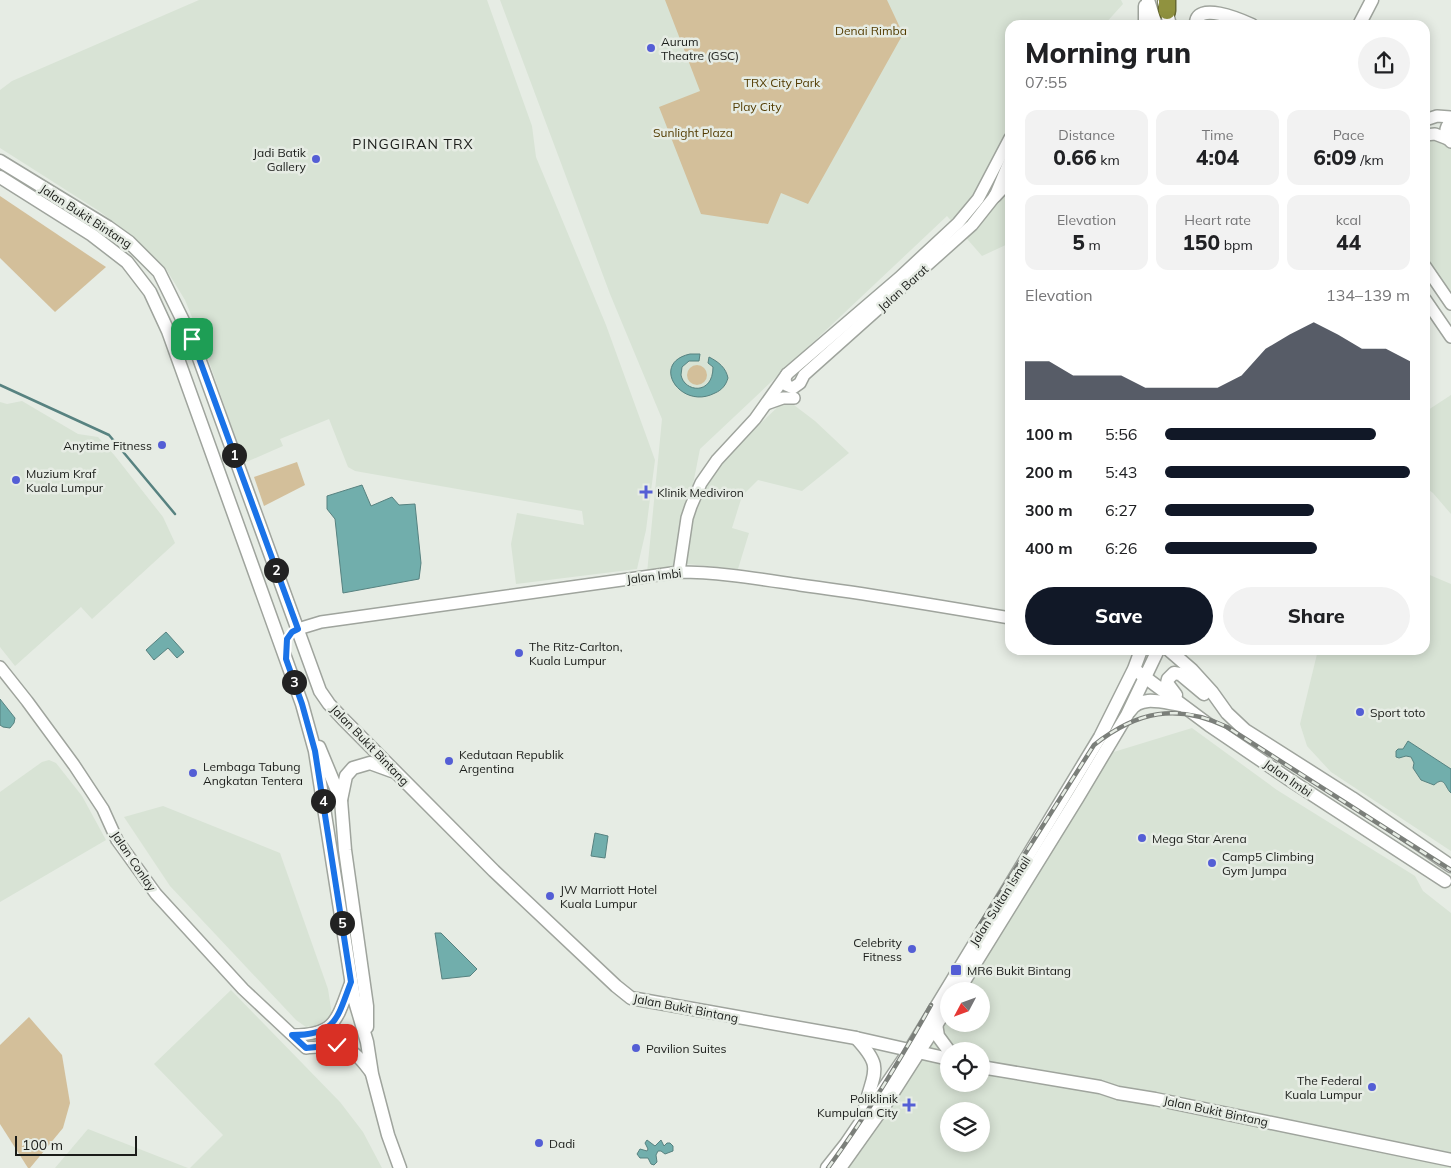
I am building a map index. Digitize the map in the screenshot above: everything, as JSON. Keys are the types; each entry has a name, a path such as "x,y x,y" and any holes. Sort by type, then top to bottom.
{"main road":[{"path":"1362,20 1372,0"},
{"path":"1146,2 1146,20"},
{"path":"1146,2 1154,20"},
{"path":"1197,20 1200,15 1208,10 1217,11 1240,20"},
{"name":"Jalan Bukit Bintang","path":"0,161 108,227 129,242 159,272 192,339 320,691 329,704 494,871 627,996 746,1020 856,1038 940,1058"},
{"path":"995,196 1005,171"},
{"name":"Jalan Bukit Bintang","path":"0,176 71,221 108,247 133,268 150,292 168,331 286,659 315,751 351,982 367,1042"},
{"path":"286,659 287,639 292,632 298,629"},
{"name":"Jalan Sultan Ismail","path":"964,982 1074,805 1127,715 1140,673 1141,655"},
{"path":"1140,673 1153,655"},
{"name":"Jalan Imbi","path":"1175,655 1194,672 1212,692 1226,714 1245,730 1352,798 1451,866"},
{"path":"1182,655 1194,672"},
{"name":"Jalan Sultan Ismail","path":"840,1168 887,1102 915,1051 1140,673"},
{"name":"Jalan Imbi","path":"1140,673 1290,780 1445,881"},
{"path":"1183,705 1167,683 1174,673 1180,674 1188,680 1226,714"},
{"path":"1127,715 1133,706 1143,702 1183,705"},
{"path":"308,726 341,800"},
{"path":"397,773 370,763 353,768 346,776 341,800 345,850 367,1006 367,1042 372,1074 392,1147 400,1168"},
{"name":"Jalan Sultan Ismail","path":"827,1168 846,1144 862,1118 940,1018"},
{"path":"936,1024 938,1036 942,1042"},
{"path":"856,1038 867,1050 875,1067 862,1118"},
{"name":"Jalan Bukit Bintang","path":"990,1068 1100,1087 1451,1160"}],"street":[{"path":"1430,118 1437,116 1451,119 1446,131 1450,141"},
{"path":"1430,134 1435,134 1450,141"},
{"name":"Jalan Barat","path":"678,572 688,518 701,483 717,460 755,419 786,374 899,278 953,228 1005,169"},
{"name":"Jalan Barat","path":"786,374 786,385 793,388 797,386 804,376 972,225 995,196"},
{"path":"1430,273 1451,304"},
{"path":"1430,306 1451,337"},
{"path":"764,404 783,398 794,398"},
{"name":"Jalan Imbi","path":"298,629 321,622 678,572 731,576 832,589 1005,617"},
{"name":"Jalan Conlay","path":"0,667 74,765 103,809 118,840 156,894 243,990 306,1048 337,1045 346,1048 359,1056 372,1074"},
{"path":"292,1035 310,1035 327,1028 340,1010 351,982"}],"shaded area":[{"path":"199,0 487,0 532,126 536,157 606,325 655,460 646,530 637,569 516,584 511,544 517,513 584,525 582,511 355,471 348,467 329,419 280,439 283,446 244,463 203,344 185,300 166,269 133,237 99,211 0,148 0,90 12,81"},
{"path":"500,0 1121,0 1123,4 1109,20 1005,20 1005,245 982,256 947,216 700,449 676,570 647,573 662,419 610,294"},
{"path":"1437,139 1451,148 1451,296 1430,265 1430,140"},
{"path":"1451,395 1451,514 1430,491 1430,409"},
{"path":"786,399 815,421 849,453 802,491 758,480 742,496 732,528 749,533 738,569 687,564 687,531 696,500 718,464"},
{"path":"22,401 78,434 98,437 163,517 175,543 92,619 81,607 15,666 0,647 0,402 7,404"},
{"path":"1430,575 1451,584 1451,851 1331,772 1307,746 1300,724 1317,655 1430,655"},
{"path":"1192,728 1277,790 1415,876 1423,891 1451,913 1451,1168 847,1168 862,1150 940,1018 940,1032 990,1032 990,982 961,982 1094,758"},
{"path":"49,760 56,763 82,796 106,840 0,902 0,792 42,762"},
{"path":"163,806 280,853 328,989 332,1015 323,1025 306,1027 296,1020 170,886 124,817"},
{"path":"231,990 340,1102 363,1132 382,1168 190,1168 223,1135 154,1064"},
{"path":"88,1129 188,1168 55,1168"}],"green space":[{"name":"TRX City Park","path":"665,0 887,0 903,34 808,204 781,193 768,224 701,214 659,107 700,91"},
{"path":"0,196 106,267 55,312 0,258"},
{"path":"693,365 701,365 707,371 707,379 701,385 693,385 687,379 687,371"},
{"path":"297,462 305,485 264,506 254,477"},
{"path":"29,1017 62,1055 70,1103 63,1128 30,1168 28,1168 0,1124 0,1045"}],"water":[{"path":"690,354 700,354 699,361 689,361 682,367 681,375 683,381 692,388 704,387 712,376 713,367 708,363 709,357 726,371 728,378 722,389 702,397 691,396 681,391 674,384 671,375 672,366 678,359"},
{"path":"362,485 371,506 392,497 399,505 415,504 421,563 419,579 343,593 335,519 327,509 327,496"},
{"path":"166,632 184,652 177,658 168,648 154,660 146,650"},
{"path":"0,699 15,718 10,728 0,725"},
{"path":"1408,741 1451,769 1451,793 1443,782 1440,781 1434,785 1421,780 1413,768 1414,763 1411,757 1396,757 1396,751 1403,749"},
{"path":"595,833 608,836 605,858 591,856"},
{"path":"435,933 441,933 477,969 470,976 442,979"},
{"path":"647,1140 655,1146 661,1140 664,1146 670,1143 673,1146 673,1151 665,1154 658,1151 656,1155 657,1162 654,1165 651,1164 648,1158 640,1158 637,1154 640,1149 647,1151 645,1143"}],"waterway":[{"path":"0,385 109,435 175,514"}],"railway":[{"path":"976,931 1094,745 1126,724 1158,714 1191,715 1209,719 1227,727 1451,870"},
{"path":"828,1168 882,1088 931,1005"}],"place":[{"name":"Aurum Theatre (GSC)","path":"651,48"},
{"name":"Jadi Batik Gallery","path":"316,159"},
{"name":"Anytime Fitness","path":"162,445"},
{"name":"Muzium Kraf Kuala Lumpur","path":"16,480"},
{"name":"Klinik Mediviron","path":"646,492"},
{"name":"The Ritz-Carlton, Kuala Lumpur","path":"519,653"},
{"name":"Sport toto","path":"1360,712"},
{"name":"Kedutaan Republik Argentina","path":"449,761"},
{"name":"Lembaga Tabung Angkatan Tentera","path":"193,773"},
{"name":"Mega Star Arena","path":"1142,838"},
{"name":"Camp5 Climbing Gym Jumpa","path":"1212,863"},
{"name":"JW Marriott Hotel Kuala Lumpur","path":"550,896"},
{"name":"Celebrity Fitness","path":"912,949"},
{"name":"MR6 Bukit Bintang","path":"956,970"},
{"name":"Pavilion Suites","path":"636,1048"},
{"name":"The Federal Kuala Lumpur","path":"1372,1087"},
{"name":"Poliklinik Kumpulan City","path":"909,1105"},
{"name":"Dadi","path":"539,1143"}],"district":[{"name":"PINGGIRAN TRX","path":"413,144"}],"route":[{"path":"192,339 298,629 292,632 287,639 286,659 302,704 315,751 351,982 340,1010 332,1024 316,1034 292,1035 306,1048 337,1045"}],"park label":[{"name":"Denai Rimba","path":"871,30"},
{"name":"Play City","path":"757,106"},
{"name":"Sunlight Plaza","path":"693,132"}]}
